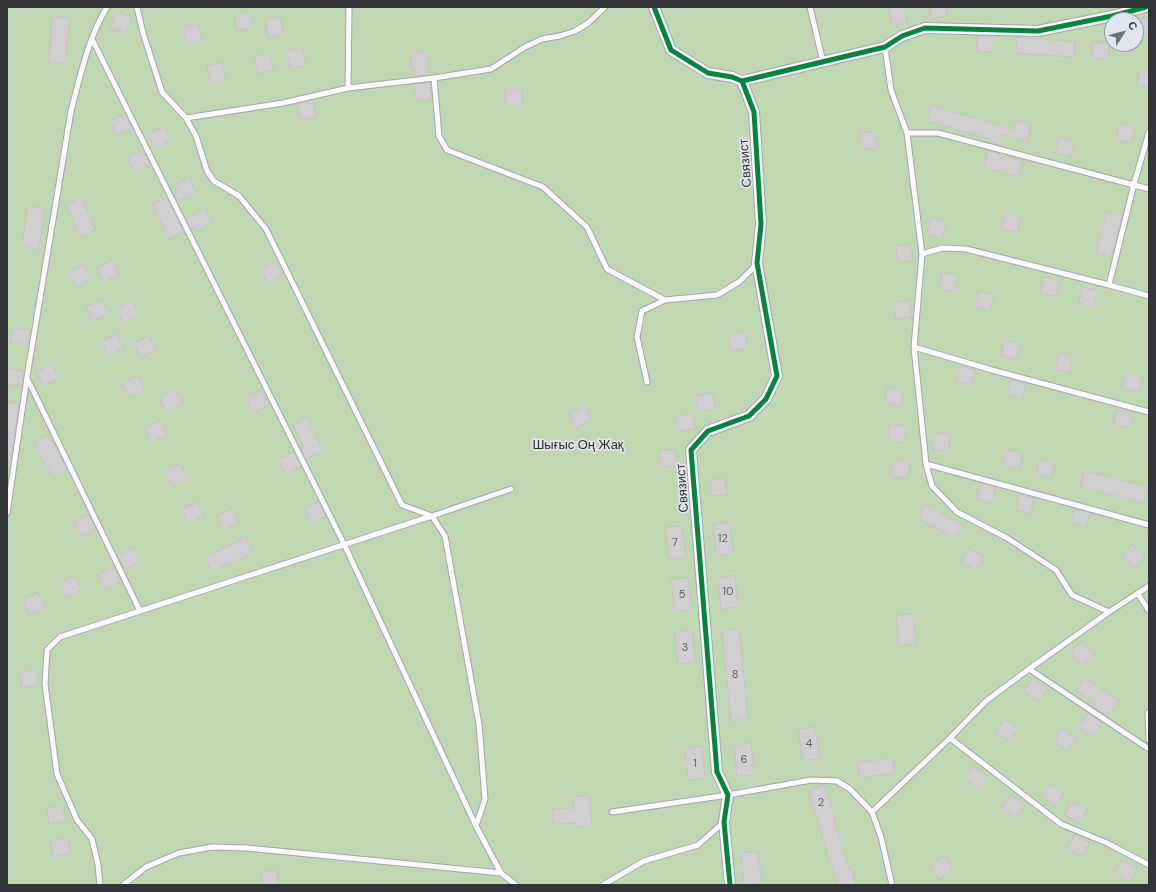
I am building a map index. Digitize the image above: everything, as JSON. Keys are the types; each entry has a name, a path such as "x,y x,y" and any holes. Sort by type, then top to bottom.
{"street":[{"path":"654,7 671,50 708,73 732,77 742,81 885,47 902,36 925,28 1038,31 1112,16 1146,7"},
{"name":"Связист","path":"728,795 717,772 691,450 708,431 749,416 766,399 777,376 757,263 761,224 754,112 742,81"},
{"path":"728,795 724,822 730,885"}],"lane":[{"path":"7,512 27,377 71,112 79,79 92,39 100,18 107,7"},
{"path":"138,7 143,33 162,92 186,118 196,136 207,172 214,181 239,196 266,229 402,504 432,516 445,536 479,724 484,799 476,826"},
{"path":"348,88 349,7"},
{"path":"186,118 283,103 348,88 434,78 491,69 525,47 542,39 560,36 575,31 588,23 604,7"},
{"path":"810,7 823,62"},
{"path":"92,39 344,544 476,826 501,873 516,885"},
{"path":"885,47 891,90 907,133 922,254 914,347 926,464 932,486 957,512 1007,538 1056,570 1072,595 1109,612"},
{"path":"434,78 439,136 447,150 543,187 588,227 607,269 665,300"},
{"path":"1109,285 1134,184 1149,132"},
{"path":"907,133 938,133 1149,188"},
{"path":"922,254 942,248 966,249 1149,296"},
{"path":"647,382 637,337 642,311 665,300 717,295 739,282 757,263"},
{"path":"914,347 992,370 1149,412"},
{"path":"27,377 140,611"},
{"path":"926,464 1149,525"},
{"path":"100,885 98,865 92,839 77,820 57,774 45,684 47,650 60,637 511,489"},
{"path":"872,812 950,738 986,701 1109,612 1149,586"},
{"path":"1138,594 1149,611"},
{"path":"1029,669 1149,750"},
{"path":"1149,712 1149,740"},
{"path":"950,738 1061,824 1107,843 1149,865"},
{"path":"612,812 728,795 812,780 837,781 850,789 872,812 881,837 892,885"},
{"path":"603,885 644,861 698,845 724,822"},
{"path":"123,885 146,867 179,853 212,847 247,848 501,873"}],"green space":[{"name":"Шығыс Оң Жақ","path":"7,7 1149,7 1149,885 7,885"}],"building":[{"path":"905,7 907,23 892,25 889,8"},
{"path":"930,7 946,7 947,16 932,18"},
{"path":"249,11 253,27 238,31 234,15"},
{"path":"117,12 132,17 126,33 111,28"},
{"path":"53,16 70,19 65,64 48,61"},
{"path":"280,17 284,34 269,38 265,21"},
{"path":"1144,19 1149,20 1149,36 1144,35"},
{"path":"198,24 202,40 187,44 182,28"},
{"path":"978,36 994,36 993,52 977,51"},
{"path":"1017,37 1075,42 1074,57 1016,53"},
{"path":"1093,42 1104,43 1104,52 1108,52 1108,60 1092,58"},
{"path":"302,48 306,65 291,69 286,52"},
{"path":"412,52 428,52 428,75 415,76 415,69 412,69"},
{"path":"269,53 274,70 258,73 254,57"},
{"path":"222,63 226,79 211,83 207,66"},
{"path":"1141,69 1149,71 1149,88 1137,85"},
{"path":"430,83 431,100 415,100 415,84"},
{"path":"506,88 522,88 522,105 506,105"},
{"path":"312,100 317,116 301,120 297,104"},
{"path":"931,106 1014,129 1015,121 1031,125 1027,141 1003,135 1000,145 991,143 991,139 927,121"},
{"path":"125,114 132,128 117,135 110,121"},
{"path":"1120,123 1135,127 1131,143 1116,139"},
{"path":"164,127 171,141 155,148 148,134"},
{"path":"875,132 877,148 862,149 860,133"},
{"path":"1059,138 1074,142 1070,157 1055,153"},
{"path":"143,151 150,164 135,172 128,158"},
{"path":"988,151 1023,161 1019,177 984,167"},
{"path":"189,178 196,192 178,201 174,194 177,192 174,186"},
{"path":"81,198 96,229 81,237 66,205"},
{"path":"167,198 184,232 169,239 153,204"},
{"path":"28,206 45,209 39,250 22,247"},
{"path":"205,209 212,223 197,231 195,227 191,229 186,219"},
{"path":"1107,212 1122,216 1111,257 1096,253"},
{"path":"1006,213 1021,217 1017,233 1002,228"},
{"path":"931,218 946,222 942,238 927,234"},
{"path":"911,245 913,260 898,262 896,246"},
{"path":"113,260 119,274 104,282 97,268"},
{"path":"276,262 283,276 267,283 261,269"},
{"path":"84,265 91,279 76,287 69,273"},
{"path":"943,272 958,276 954,292 939,288"},
{"path":"1045,277 1060,281 1056,296 1040,293"},
{"path":"1083,287 1098,291 1094,307 1079,303"},
{"path":"979,291 994,295 990,310 974,306"},
{"path":"102,300 109,313 93,321 86,307"},
{"path":"132,301 139,315 123,323 117,309"},
{"path":"910,301 912,317 896,319 894,303"},
{"path":"13,327 30,330 28,345 11,343"},
{"path":"744,332 748,347 731,351 727,336"},
{"path":"117,334 124,348 108,355 102,342"},
{"path":"149,336 156,350 141,357 134,344"},
{"path":"1005,340 1020,344 1016,359 1001,355"},
{"path":"1059,353 1074,357 1070,373 1055,369"},
{"path":"52,364 59,378 43,386 36,372"},
{"path":"960,366 975,370 971,385 956,381"},
{"path":"7,368 24,371 22,386 7,384"},
{"path":"1127,373 1143,377 1139,392 1123,388"},
{"path":"138,377 145,391 130,398 123,384"},
{"path":"1011,380 1026,384 1022,399 1007,395"},
{"path":"888,387 904,391 900,406 885,403"},
{"path":"175,390 182,404 166,412 160,398"},
{"path":"262,391 269,405 254,413 247,399"},
{"path":"712,393 716,408 699,412 695,397"},
{"path":"7,402 19,404 11,460 7,459"},
{"path":"585,407 592,420 576,428 570,414"},
{"path":"1118,409 1133,413 1129,428 1114,424"},
{"path":"692,413 696,428 679,432 676,417"},
{"path":"308,418 323,451 306,459 301,449 303,448 302,444 293,425"},
{"path":"160,421 167,435 151,442 144,428"},
{"path":"891,424 907,427 903,443 888,439"},
{"path":"936,432 951,436 947,452 932,448"},
{"path":"49,435 67,470 52,477 34,442"},
{"path":"675,450 677,465 661,467 659,451"},
{"path":"1008,450 1023,454 1019,469 1004,465"},
{"path":"294,453 301,467 286,474 279,460"},
{"path":"895,459 910,463 907,479 891,475"},
{"path":"1040,459 1055,463 1051,478 1036,474"},
{"path":"180,464 187,478 172,485 165,472"},
{"path":"1085,471 1148,487 1144,503 1081,487"},
{"path":"725,479 727,495 711,496 710,481"},
{"path":"981,483 996,487 992,503 977,499"},
{"path":"1019,495 1034,498 1031,514 1016,510"},
{"path":"198,502 204,516 189,524 182,510"},
{"path":"319,502 326,516 311,523 304,509"},
{"path":"926,505 963,525 955,539 918,518"},
{"path":"232,509 239,522 223,530 217,516"},
{"path":"1075,509 1090,513 1086,527 1071,523"},
{"path":"89,515 96,529 81,536 74,522"},
{"path":"730,523 733,554 716,556 713,525"},
{"path":"682,526 686,557 669,559 665,528"},
{"path":"246,538 253,553 212,571 205,557"},
{"path":"1132,545 1145,554 1136,567 1123,558"},
{"path":"134,548 140,562 125,570 118,556"},
{"path":"970,548 984,557 975,570 962,562"},
{"path":"113,567 120,582 105,589 98,575"},
{"path":"75,576 82,590 66,597 60,583"},
{"path":"735,576 738,607 721,609 718,578"},
{"path":"688,578 692,610 675,611 671,580"},
{"path":"38,593 45,607 30,614 23,600"},
{"path":"913,614 916,644 899,645 896,616"},
{"path":"739,629 748,719 731,721 722,631"},
{"path":"692,631 695,662 678,664 675,633"},
{"path":"1084,642 1094,656 1081,665 1071,650"},
{"path":"37,670 39,685 22,688 20,672"},
{"path":"1084,678 1119,700 1111,713 1109,712 1107,716 1092,706 1095,702 1076,691"},
{"path":"1032,679 1047,688 1039,701 1024,692"},
{"path":"1088,713 1102,723 1094,737 1079,728"},
{"path":"1004,719 1018,728 1010,741 996,733"},
{"path":"815,727 820,758 803,761 798,730"},
{"path":"1062,729 1076,738 1068,751 1054,742"},
{"path":"751,743 754,775 737,776 734,745"},
{"path":"702,747 705,778 688,780 685,749"},
{"path":"892,758 895,773 860,778 858,763"},
{"path":"974,766 988,776 980,789 965,779"},
{"path":"1051,784 1064,794 1054,806 1041,795"},
{"path":"825,785 849,869 851,868 856,885 838,885 830,863 809,791"},
{"path":"1011,795 1025,805 1016,818 1002,808"},
{"path":"589,796 592,825 576,827 576,823 554,824 553,809 574,808 573,797"},
{"path":"1071,802 1087,808 1081,823 1065,816"},
{"path":"63,806 66,821 49,824 47,808"},
{"path":"1075,835 1090,843 1082,856 1067,848"},
{"path":"68,839 70,854 53,857 51,841"},
{"path":"758,852 762,883 744,885 741,853"},
{"path":"945,857 953,870 939,879 930,866"},
{"path":"1122,860 1137,868 1130,882 1115,873"},
{"path":"277,871 279,885 262,885 261,873"}],"cycle path":[{"path":"654,7 671,50 708,73 732,77 742,81 885,47 902,36 925,28 1038,31 1112,16 1146,7"},
{"path":"730,885 724,822 728,795 717,772 691,450 708,431 749,416 766,399 777,376 757,263 761,224 754,112 742,81"}]}
